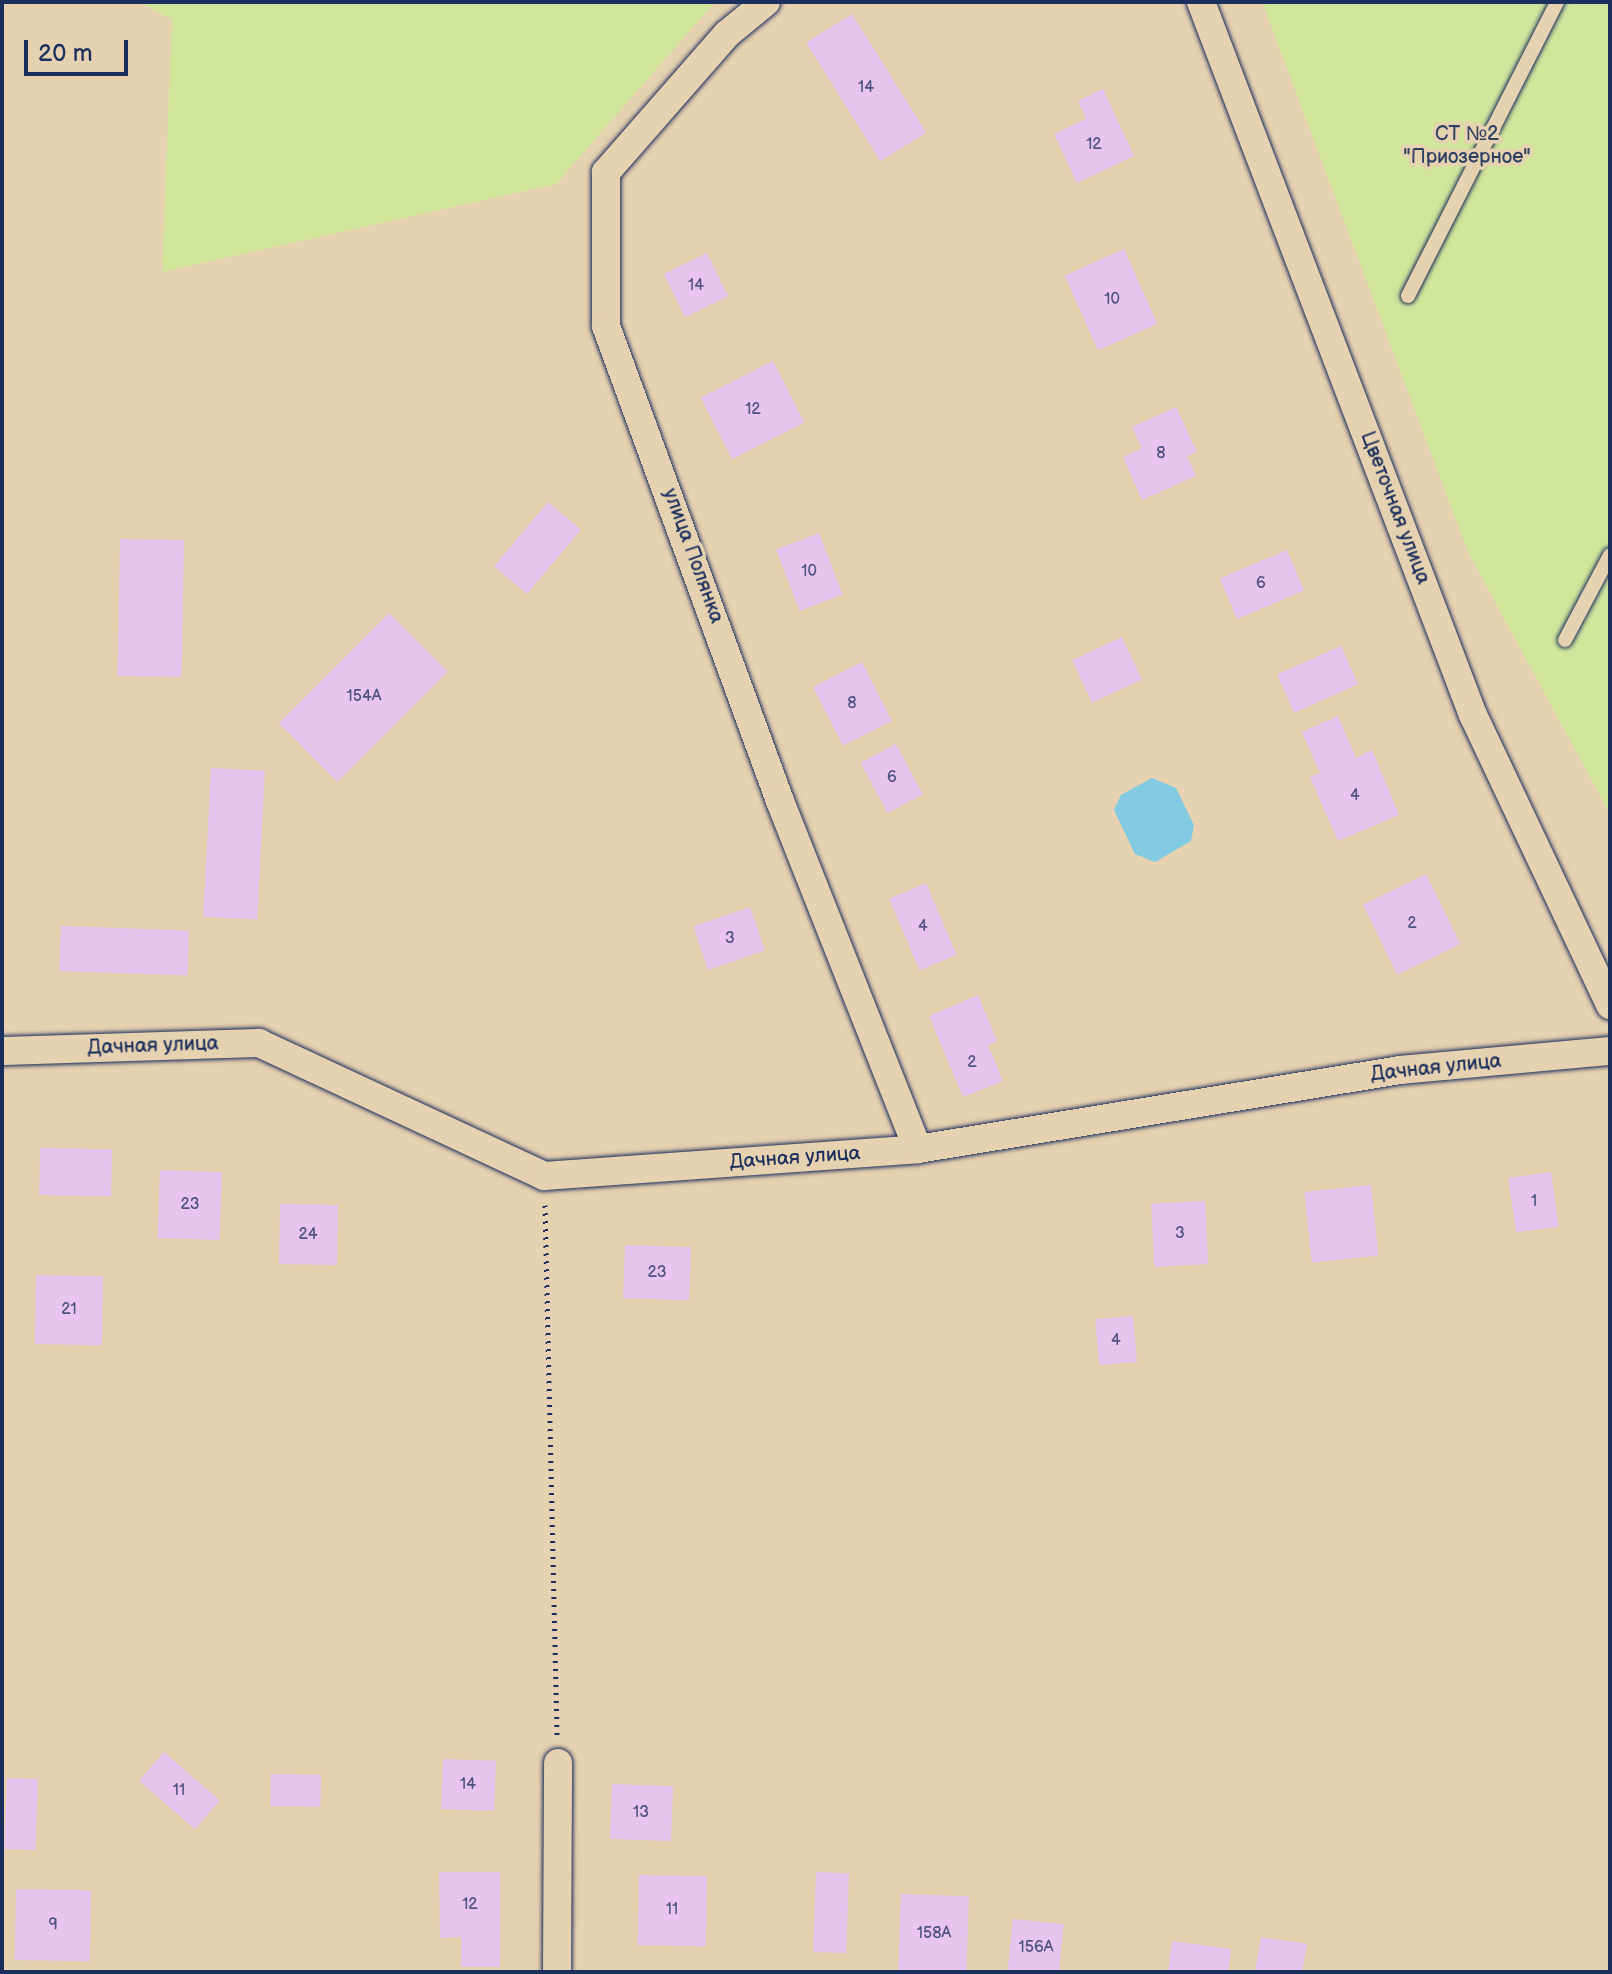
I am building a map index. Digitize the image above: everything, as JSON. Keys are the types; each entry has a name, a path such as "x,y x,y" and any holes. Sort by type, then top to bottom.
{"street":[{"name":"улица Полянка","path":"766,2 727,34 606,172 606,326 780,801 918,1149"},
{"name":"Цветочная улица","path":"1201,2 1473,715 1610,1005"},
{"name":"Дачная улица","path":"2,1051 259,1043 544,1176 918,1149 1400,1070 1610,1051"},
{"path":"557,1972 558,1763"}],"lane":[{"path":"1408,296 1557,2"},
{"path":"1565,640 1610,555"}],"path":[{"path":"544,1176 558,1763"}],"green space":[{"path":"140,2 715,2 556,184 162,272 172,20"},
{"name":"СТ №2 \"Приозерное\"","path":"1262,2 1610,2 1610,814 1468,552"}],"water":[{"path":"1152,778 1176,788 1194,825 1191,841 1155,862 1135,854 1114,810 1121,795"}],"building":[{"path":"852,14 926,133 880,161 806,43"},
{"path":"1103,89 1134,156 1077,183 1054,134 1086,119 1078,101"},
{"path":"1124,249 1157,324 1098,350 1065,275"},
{"path":"707,253 728,296 685,317 664,274"},
{"path":"773,361 804,422 732,459 701,398"},
{"path":"1176,407 1197,452 1187,456 1196,476 1142,500 1123,457 1142,448 1132,427"},
{"path":"548,502 581,530 527,594 494,566"},
{"path":"819,533 843,595 800,611 776,549"},
{"path":"120,539 184,540 182,677 118,676"},
{"path":"1287,550 1304,591 1237,619 1220,579"},
{"path":"389,613 448,672 337,782 279,723"},
{"path":"1122,637 1142,680 1092,703 1072,660"},
{"path":"1341,646 1358,684 1294,713 1277,674"},
{"path":"862,662 892,721 843,746 813,687"},
{"path":"1338,716 1356,758 1372,750 1399,815 1338,841 1310,777 1320,773 1302,732"},
{"path":"896,744 923,794 887,813 861,763"},
{"path":"211,768 265,771 257,920 203,917"},
{"path":"1426,874 1460,944 1397,975 1363,905"},
{"path":"926,883 956,955 920,970 889,899"},
{"path":"750,907 765,950 708,970 693,927"},
{"path":"61,926 189,930 187,975 59,971"},
{"path":"978,995 997,1041 988,1045 1003,1081 963,1097 929,1016"},
{"path":"40,1148 112,1149 111,1196 39,1195"},
{"path":"160,1170 222,1172 220,1240 158,1238"},
{"path":"1551,1172 1559,1226 1516,1232 1508,1178"},
{"path":"1371,1185 1378,1256 1312,1263 1304,1192"},
{"path":"1205,1201 1208,1264 1154,1267 1151,1204"},
{"path":"280,1204 338,1205 337,1265 279,1264"},
{"path":"625,1245 691,1247 689,1300 623,1298"},
{"path":"36,1275 103,1276 102,1345 35,1344"},
{"path":"1133,1316 1137,1362 1099,1365 1095,1319"},
{"path":"164,1752 220,1801 195,1829 139,1781"},
{"path":"443,1759 496,1761 494,1811 441,1809"},
{"path":"271,1774 321,1775 320,1807 270,1806"},
{"path":"7,1778 38,1779 36,1850 5,1849"},
{"path":"612,1784 673,1786 671,1841 610,1839"},
{"path":"439,1872 500,1872 500,1967 461,1967 461,1937 440,1938"},
{"path":"816,1872 849,1873 846,1953 813,1952"},
{"path":"639,1875 707,1876 706,1946 638,1945"},
{"path":"16,1889 91,1890 90,1961 15,1960"},
{"path":"901,1894 969,1896 966,1972 898,1972"},
{"path":"1013,1919 1064,1924 1059,1972 1007,1972"},
{"path":"1261,1937 1307,1944 1302,1972 1255,1972"},
{"path":"1172,1941 1231,1949 1228,1972 1168,1972"}]}
